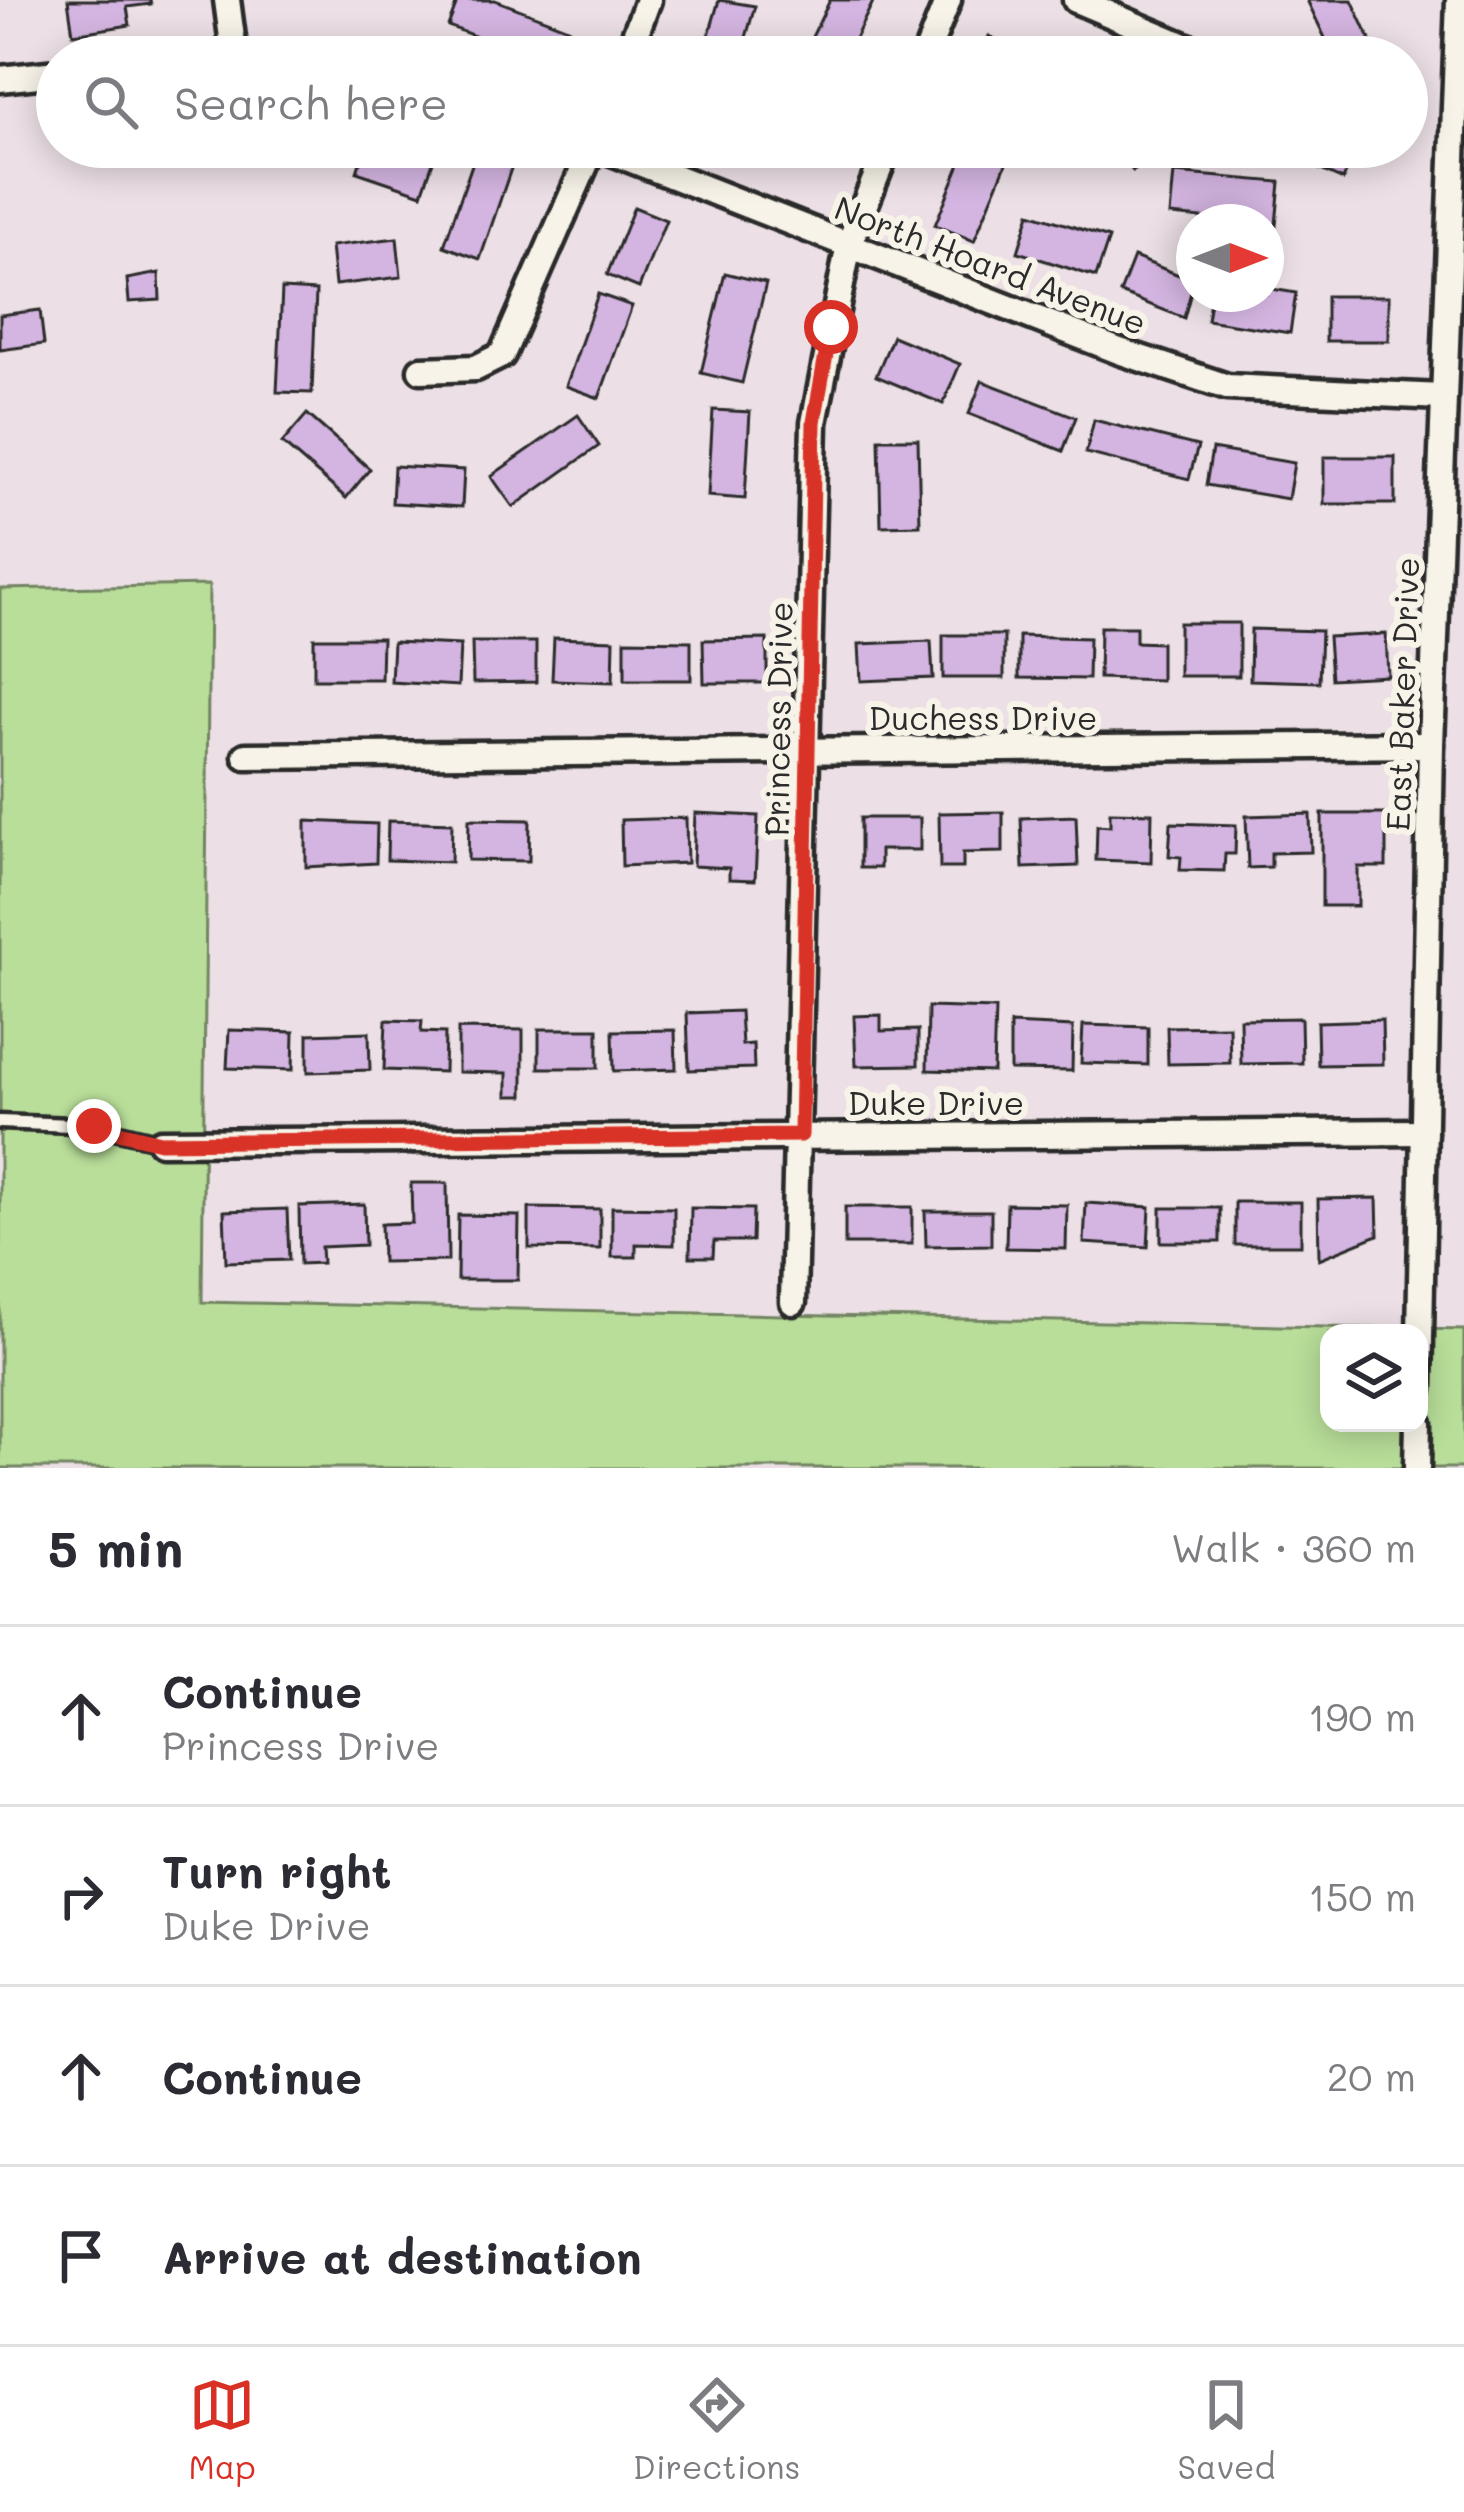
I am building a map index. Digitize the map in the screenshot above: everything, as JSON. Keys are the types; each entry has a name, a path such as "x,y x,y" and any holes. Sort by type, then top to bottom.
{"street":[{"path":"227,0 232,36"},
{"path":"635,36 648,0"},
{"path":"933,36 948,0"},
{"path":"1076,0 1161,36"},
{"name":"East Baker Drive","path":"1420,1324 1442,397 1459,0"},
{"path":"0,80 36,76"},
{"path":"421,370 476,368 502,355 587,168"},
{"name":"North Hoard Avenue","path":"651,168 1119,351 1227,387 1442,397"},
{"name":"Princess Drive","path":"793,1302 801,1135 814,422 849,244 880,168"},
{"name":"Duchess Drive","path":"246,756 1432,746"},
{"name":"Duke Drive","path":"160,1142 1424,1132"},
{"path":"1417,1468 1418,1432"}],"lane":[{"path":"0,1122 94,1126 160,1142"}],"green space":[{"path":"209,585 202,1302 1320,1327 1320,1432 1428,1432 1428,1329 1464,1330 1464,1468 0,1468 0,589"}],"building":[{"path":"68,0 150,0 151,4 127,7 130,25 73,34"},
{"path":"458,0 495,0 568,28 565,36 474,36 448,26"},
{"path":"719,0 755,6 746,36 709,36"},
{"path":"830,0 874,0 856,36 812,36"},
{"path":"1307,0 1352,0 1368,36 1324,36"},
{"path":"358,168 431,168 422,194 357,172"},
{"path":"471,168 511,168 480,259 444,246"},
{"path":"958,168 1004,168 974,241 935,225"},
{"path":"1317,168 1348,168 1343,180"},
{"path":"1174,173 1280,182 1278,204 1176,204 1176,216 1170,215"},
{"path":"634,207 666,220 639,288 607,275"},
{"path":"1030,213 1109,238 1096,277 1018,252"},
{"path":"397,238 401,277 335,285 331,246"},
{"path":"1134,257 1176,274 1176,312 1186,312 1184,318 1120,293"},
{"path":"159,273 160,300 129,302 127,279"},
{"path":"725,273 766,283 742,383 701,373"},
{"path":"282,289 316,291 312,393 277,392"},
{"path":"1284,291 1296,293 1290,333 1207,320 1208,312 1284,312"},
{"path":"598,294 632,306 599,398 566,386"},
{"path":"1326,296 1389,296 1389,341 1326,341"},
{"path":"40,310 44,344 0,350 0,315"},
{"path":"893,336 960,364 943,404 876,376"},
{"path":"982,381 1076,417 1063,451 969,414"},
{"path":"713,410 750,412 745,499 708,496"},
{"path":"307,414 370,469 346,498 282,443"},
{"path":"578,415 599,446 513,507 491,476"},
{"path":"1094,420 1198,446 1189,479 1086,453"},
{"path":"879,439 918,439 920,525 881,526"},
{"path":"1212,449 1294,463 1288,499 1206,485"},
{"path":"1324,457 1395,457 1395,504 1324,504"},
{"path":"394,466 464,470 462,507 392,503"},
{"path":"1179,623 1239,623 1239,676 1179,676"},
{"path":"1100,627 1136,627 1136,642 1161,643 1161,680 1099,678"},
{"path":"1251,629 1321,631 1319,682 1250,680"},
{"path":"1386,634 1388,676 1331,679 1328,637"},
{"path":"943,635 1004,635 1004,678 943,678"},
{"path":"1019,636 1089,638 1088,679 1019,678"},
{"path":"314,638 382,638 381,679 314,679"},
{"path":"554,638 614,640 613,682 552,680"},
{"path":"767,639 767,683 704,683 703,640"},
{"path":"625,640 691,641 691,680 625,680"},
{"path":"931,641 933,678 861,681 859,644"},
{"path":"393,642 460,645 458,686 391,682"},
{"path":"472,642 536,642 536,682 473,683"},
{"path":"1003,812 1003,852 963,853 963,868 940,868 939,813"},
{"path":"1110,812 1152,813 1151,862 1096,860 1097,825 1110,826"},
{"path":"695,813 758,816 755,880 729,879 729,868 693,866"},
{"path":"1310,814 1311,852 1271,853 1271,867 1248,868 1246,816"},
{"path":"1322,814 1386,814 1386,867 1358,867 1358,906 1322,906"},
{"path":"1076,816 1078,866 1023,868 1021,818"},
{"path":"686,818 687,863 622,866 621,820"},
{"path":"860,818 920,818 920,850 880,850 880,868 860,868"},
{"path":"469,819 530,820 529,861 468,860"},
{"path":"306,821 377,824 376,863 306,867"},
{"path":"388,821 452,823 451,862 387,860"},
{"path":"1171,823 1236,825 1235,854 1225,854 1224,871 1180,870 1181,857 1169,856"},
{"path":"928,1007 995,1009 993,1072 927,1070"},
{"path":"740,1011 742,1045 753,1044 754,1068 689,1070 687,1013"},
{"path":"881,1015 881,1031 918,1030 918,1065 856,1066 854,1016"},
{"path":"1301,1018 1302,1063 1241,1064 1240,1019"},
{"path":"386,1020 422,1021 421,1032 445,1033 444,1072 384,1070"},
{"path":"1382,1020 1383,1064 1318,1065 1317,1022"},
{"path":"1010,1024 1073,1027 1072,1071 1010,1070"},
{"path":"1083,1025 1148,1027 1148,1065 1081,1063"},
{"path":"1229,1026 1230,1063 1168,1064 1167,1027"},
{"path":"458,1029 523,1030 523,1096 507,1096 507,1073 458,1072"},
{"path":"539,1029 598,1029 598,1068 539,1068"},
{"path":"229,1030 294,1032 293,1070 227,1068"},
{"path":"675,1030 676,1069 614,1071 613,1031"},
{"path":"369,1032 370,1070 308,1072 308,1034"},
{"path":"411,1183 447,1183 448,1261 382,1262 381,1224 412,1223"},
{"path":"1377,1198 1378,1235 1319,1259 1318,1199"},
{"path":"1235,1202 1301,1202 1301,1245 1235,1245"},
{"path":"1086,1203 1150,1207 1148,1247 1084,1243"},
{"path":"364,1204 365,1245 321,1247 322,1263 300,1264 299,1206"},
{"path":"1007,1204 1067,1205 1066,1249 1006,1248"},
{"path":"612,1207 674,1208 674,1245 636,1244 636,1257 612,1257"},
{"path":"845,1207 912,1207 912,1244 845,1244"},
{"path":"529,1208 600,1209 600,1249 529,1248"},
{"path":"691,1208 753,1209 752,1241 714,1241 713,1257 690,1257"},
{"path":"1161,1208 1220,1208 1220,1242 1161,1242"},
{"path":"287,1209 289,1260 226,1262 224,1211"},
{"path":"925,1211 991,1211 991,1245 926,1246"},
{"path":"458,1215 519,1216 518,1280 457,1280"}],"route":[{"path":"94,1126 160,1142 801,1135 814,422 831,327"}]}
